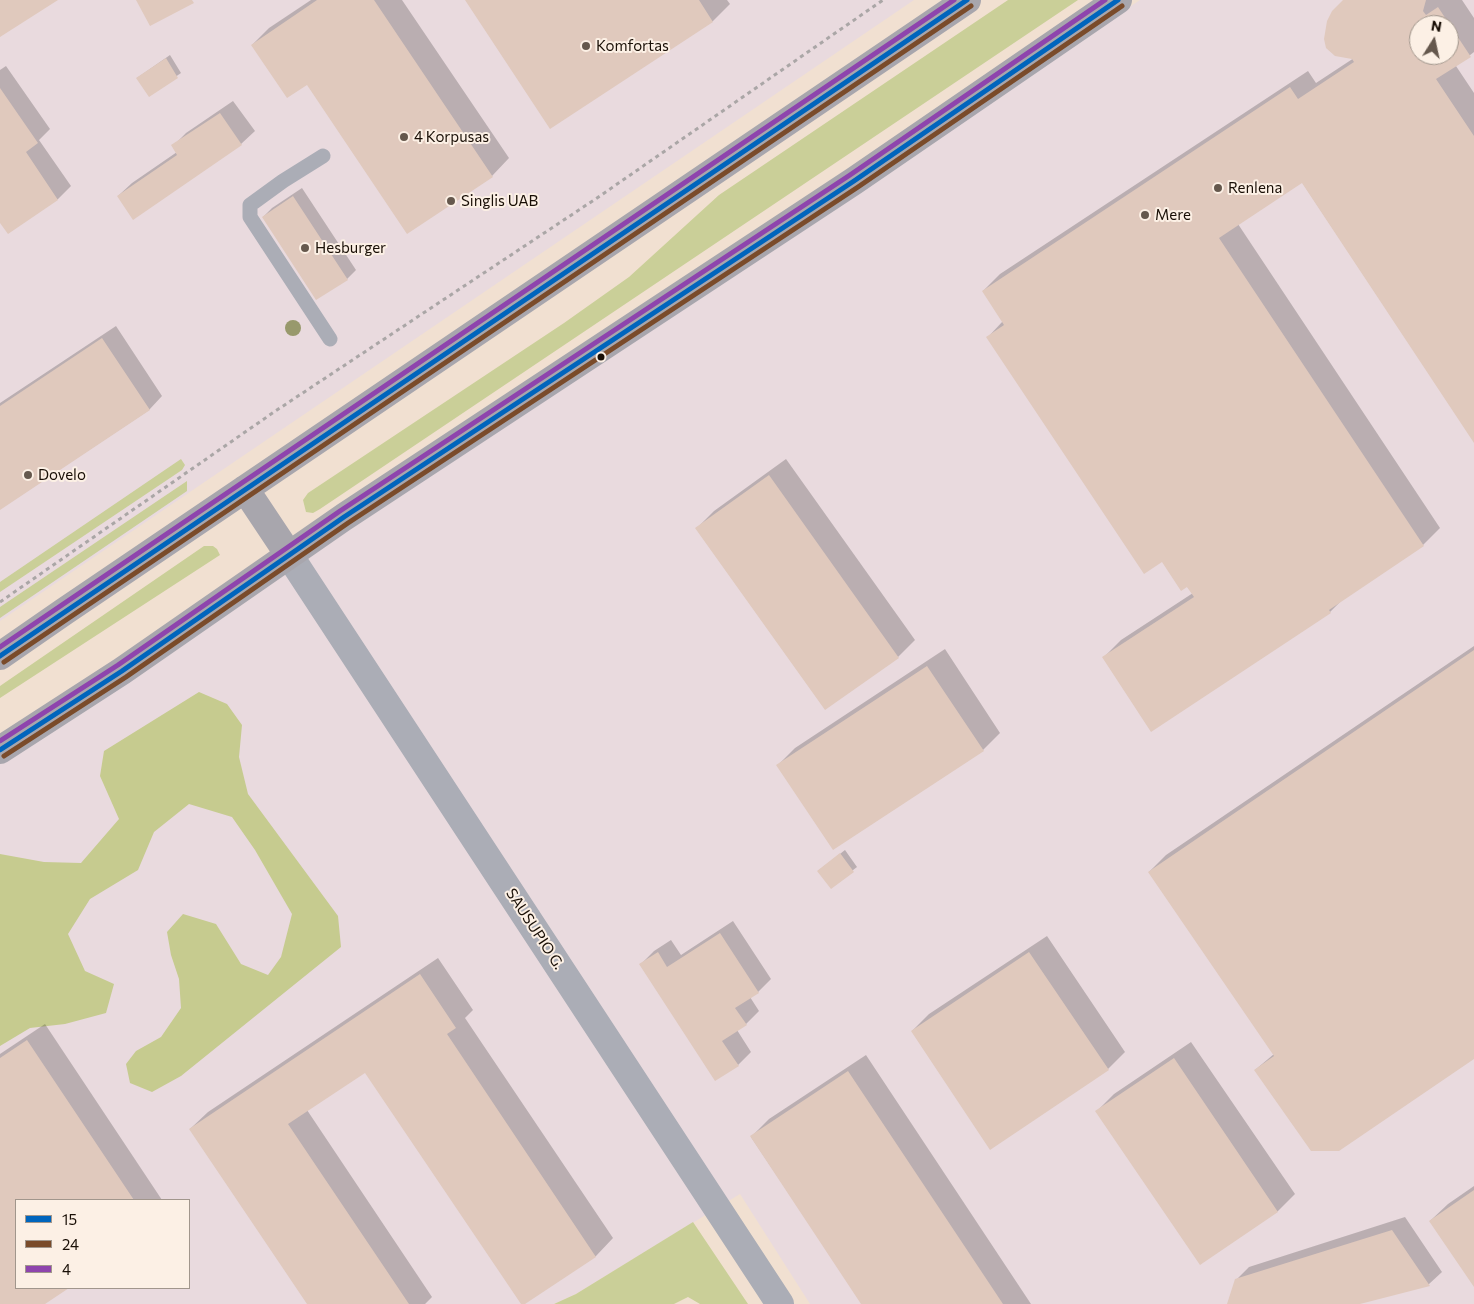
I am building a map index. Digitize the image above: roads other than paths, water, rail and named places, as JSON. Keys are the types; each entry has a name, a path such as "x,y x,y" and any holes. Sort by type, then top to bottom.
{"highway":[{"path":"0,656 65,610 967,0"},
{"path":"0,750 122,671 289,554 854,181 1118,0"},
{"path":"245,489 289,554"}],"street":[{"name":"SAUSUPIO G.","path":"289,554 780,1304"}],"lane":[{"path":"323,156 283,181 250,205 250,217 330,339"}],"place":[{"name":"Komfortas","path":"586,46"},
{"name":"4 Korpusas","path":"404,137"},
{"name":"Renlena","path":"1218,188"},
{"name":"Singlis UAB","path":"451,201"},
{"name":"Mere","path":"1145,215"},
{"name":"Hesburger","path":"305,248"},
{"name":"Dovelo","path":"28,475"}]}
